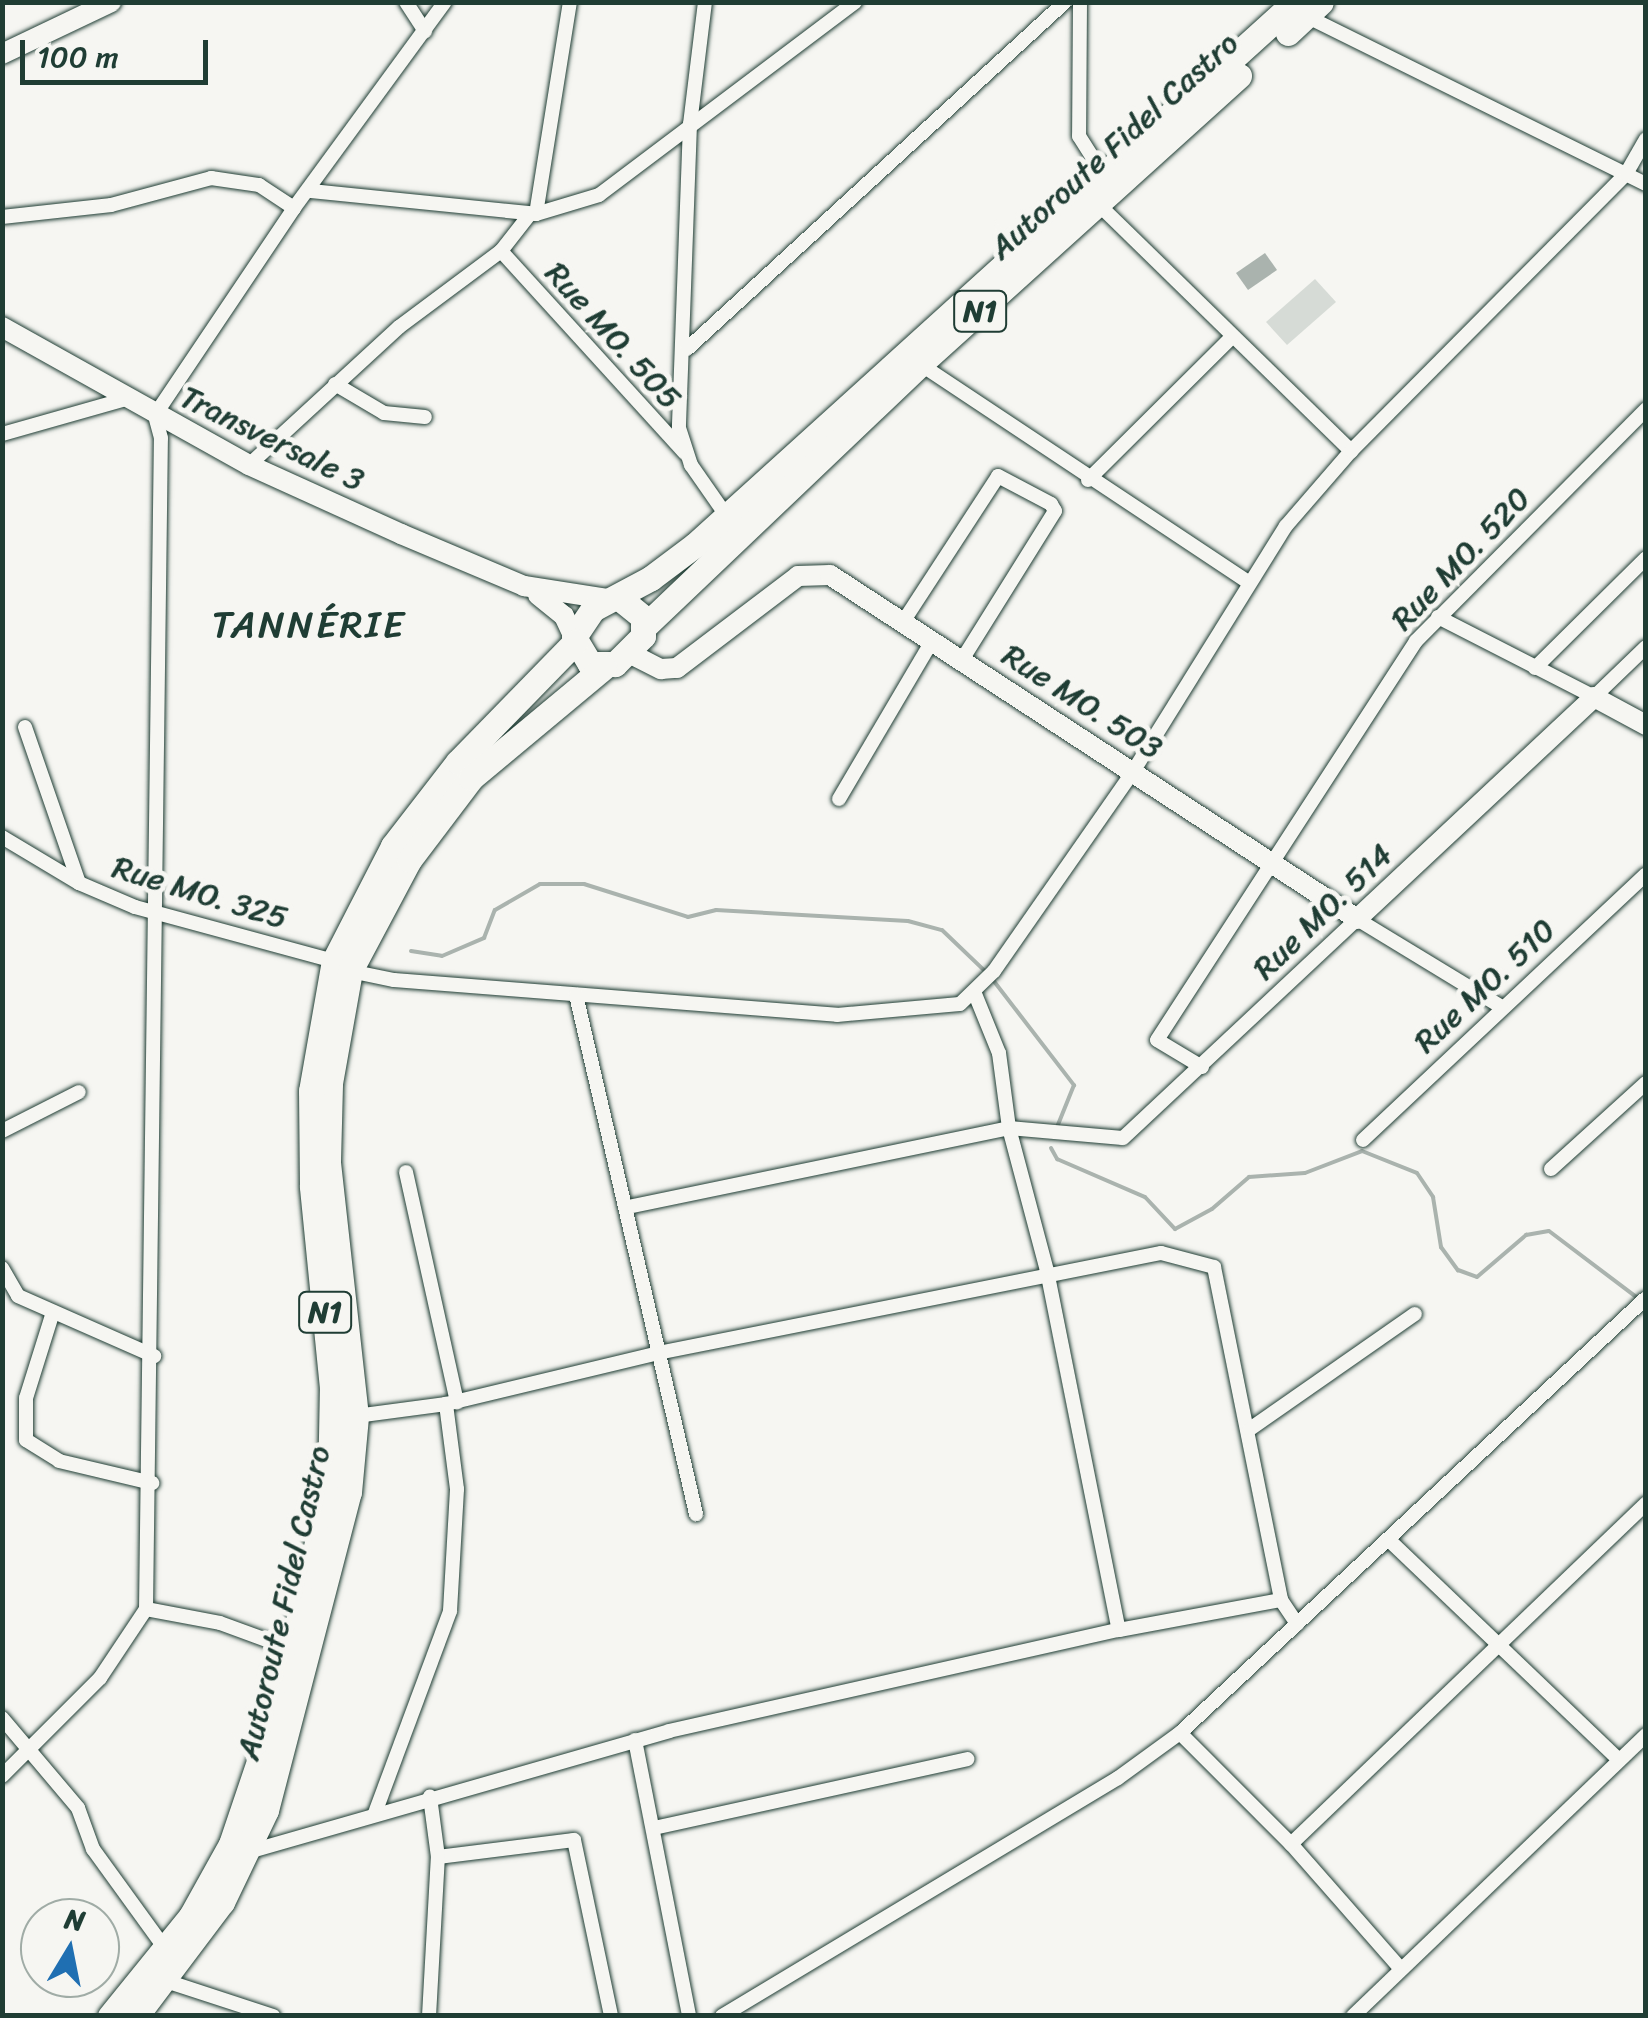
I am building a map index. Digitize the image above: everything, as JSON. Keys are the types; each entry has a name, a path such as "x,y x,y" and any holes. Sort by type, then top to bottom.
{"highway":[{"name":"Autoroute Fidel Castro","path":"645,626 732,524 1103,174 1307,7"},
{"name":"Autoroute Fidel Castro","path":"613,598 732,524 920,364 1098,204 1307,7"},
{"path":"613,598 637,610 645,626 629,653 604,668 582,659 574,640 613,598"},
{"name":"Autoroute Fidel Castro","path":"110,2016 166,1950 230,1844 262,1761 330,1488 332,1388 312,1186 311,1091 342,966 393,846 458,762 574,640"},
{"name":"Autoroute Fidel Castro","path":"136,2016 166,1981 248,1852 282,1764 349,1492 356,1416 328,1161 330,1083 342,966 400,874 472,778 604,668"}],"street":[{"path":"406,2 425,31"},
{"path":"2,1776 100,1678 146,1609 154,1356 154,912 161,438 155,414 294,208 311,191 445,2"},
{"path":"249,465 335,384 500,251 533,214 570,2"},
{"path":"704,2 690,124 687,349 680,428 688,456 732,524"},
{"path":"311,191 533,214 599,196 855,2"},
{"path":"687,349 1065,2"},
{"path":"1080,2 1079,136 1103,174"},
{"path":"2,54 111,3"},
{"path":"1307,7 1646,184"},
{"path":"1119,1630 1046,1271 1009,1128 985,982 1134,770 1286,526 1351,450 1626,174 1646,139"},
{"path":"2,217 111,205 211,178 259,185 294,208"},
{"path":"1098,204 1230,338 1351,450"},
{"name":"Rue MO. 505","path":"500,251 641,412 688,456"},
{"name":"Transversale 3","path":"2,327 249,465 524,586 564,616 574,640"},
{"path":"1088,480 1230,338"},
{"path":"920,364 1088,480 1250,583"},
{"path":"335,384 384,414 424,417"},
{"path":"2,434 126,399"},
{"name":"Rue MO. 520","path":"1202,1067 1157,1040 1272,862 1438,618 1646,409"},
{"path":"903,622 998,476 1051,504 1055,512 962,660"},
{"path":"1535,668 1646,558"},
{"name":"Rue MO. 503","path":"629,653 661,669 678,668 779,588 814,573 830,575 1357,919 1502,1007"},
{"name":"Transversale 3","path":"524,586 613,598"},
{"path":"1438,618 1646,725"},
{"path":"839,799 932,641"},
{"name":"Rue MO. 514","path":"628,1206 1009,1128 1123,1138 1646,647"},
{"path":"25,726 78,883"},
{"name":"Rue MO. 325","path":"2,838 78,883 154,912 342,966 576,995 836,1015 960,1004 985,982"},
{"name":"Rue MO. 510","path":"1363,1140 1646,874"},
{"path":"576,995 663,1352 696,1514"},
{"path":"1551,1169 1646,1083"},
{"path":"2,1130 79,1092"},
{"path":"375,1813 450,1611 458,1489 451,1403 406,1172"},
{"path":"356,1416 451,1403 663,1352 1046,1271 1161,1253 1214,1268 1250,1428 1281,1600 1297,1624"},
{"path":"2,1268 18,1296 154,1356"},
{"path":"722,2016 1118,1778 1180,1733 1390,1542 1646,1298"},
{"path":"53,1312 26,1398 26,1440 60,1461 152,1483"},
{"path":"1250,1428 1416,1314"},
{"path":"1291,1844 1496,1642 1646,1504"},
{"path":"1390,1542 1619,1760"},
{"path":"248,1852 430,1796 634,1740 1119,1630 1281,1600"},
{"path":"146,1609 220,1623 291,1648"},
{"path":"2,1718 78,1808 93,1849 166,1950"},
{"path":"1180,1733 1291,1844 1400,1968"},
{"path":"1353,2016 1646,1735"},
{"path":"634,1740 689,2016"},
{"path":"654,1828 968,1758"},
{"path":"429,2016 438,1857 430,1796"},
{"path":"438,1857 574,1840 611,2016"},
{"path":"166,1981 273,2016"}],"shaded area":[{"path":"1265,253 1277,270 1248,290 1236,273"},
{"path":"1315,279 1336,302 1287,345 1266,322"}],"waterway":[{"path":"411,951 442,956 484,938 495,910 540,884 584,884 688,917 716,910 908,921 942,930 987,973"},
{"path":"993,980 1074,1085 1057,1127"},
{"path":"1051,1148 1057,1159 1145,1197 1175,1229 1212,1209 1249,1177 1305,1173 1362,1151 1417,1173 1433,1197 1441,1247 1458,1270 1477,1277 1526,1235 1549,1231 1639,1299"}],"district":[{"name":"TANNÉRIE","path":"309,625"}]}
